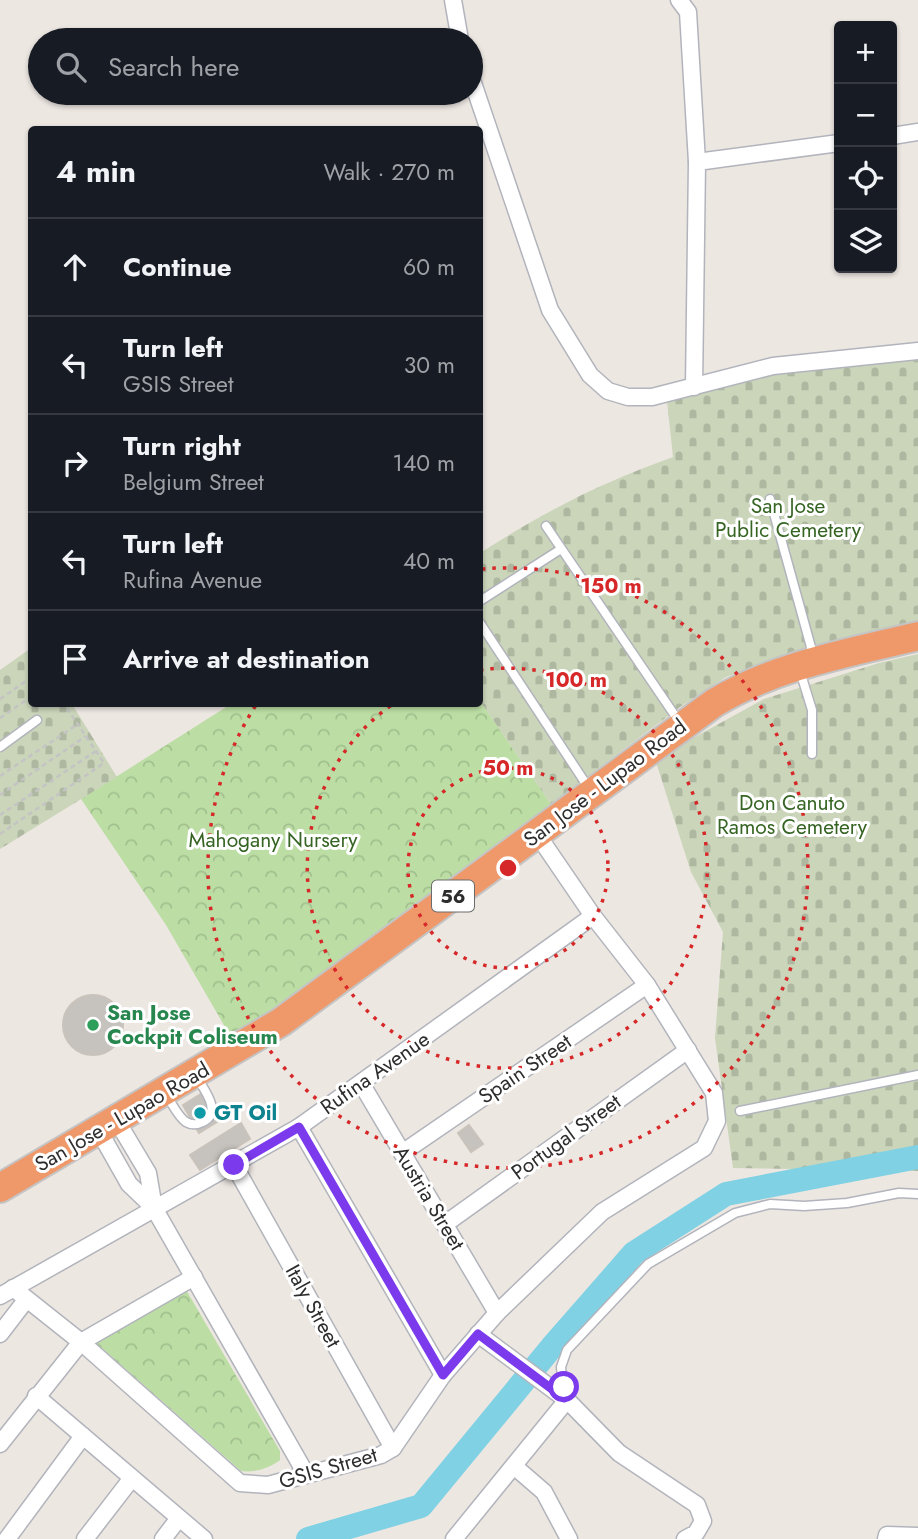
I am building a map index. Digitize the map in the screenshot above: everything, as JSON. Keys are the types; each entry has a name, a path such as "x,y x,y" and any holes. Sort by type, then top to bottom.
{"highway":[{"name":"San Jose - Lupao Road","path":"0,1188 281,1022 681,725 741,687 807,663 918,636"}],"street":[{"path":"453,0 458,28"},
{"path":"679,0 688,12 697,163 694,387"},
{"path":"480,105 550,310 590,375 608,391 628,397 660,396 773,366 918,352"},
{"path":"897,135 918,132"},
{"path":"697,163 834,144"},
{"path":"537,834 593,916 647,985 688,1050"},
{"name":"Rufina Avenue","path":"6,1292 299,1127 593,916"},
{"name":"Spain Street","path":"402,1153 647,985"},
{"name":"GSIS Street","path":"6,1292 26,1300 81,1342 234,1480 246,1485 262,1486 381,1455 393,1448 443,1375 497,1313 601,1212 705,1148 717,1121 716,1098 688,1050"},
{"name":"Portugal Street","path":"445,1224 688,1050"},
{"name":"Austria Street","path":"361,1083 497,1313"},
{"path":"108,1126 129,1184 154,1208 306,1474"},
{"path":"299,1127 443,1375"},
{"name":"Italy Street","path":"234,1165 393,1448"},
{"path":"0,1444 81,1342 194,1277"},
{"path":"0,1334 26,1300"},
{"path":"478,1334 566,1399 619,1453 697,1505 703,1521 696,1533 685,1539"},
{"path":"36,1396 204,1539"},
{"path":"454,1539 566,1399"},
{"path":"7,1539 83,1436"},
{"path":"514,1467 544,1492 569,1539"},
{"path":"85,1539 132,1478"},
{"path":"163,1539 179,1518"},
{"path":"886,1539 887,1535 918,1536"}],"lane":[{"path":"770,499 807,663 812,710 812,754"},
{"path":"546,526 681,725"},
{"path":"483,599 561,549"},
{"path":"483,628 591,793"},
{"path":"0,747 37,720"},
{"path":"165,1092 183,1120 191,1124 204,1121 211,1114 212,1104 195,1074"},
{"path":"740,1111 918,1074"},
{"path":"566,1399 561,1367 567,1350 648,1264 735,1213 770,1204 804,1206 847,1203 899,1193 918,1194"}],"path":[{"path":"0,699 28,680"},
{"path":"0,718 28,699"},
{"path":"0,834 104,763 67,707"},
{"path":"0,776 78,724"},
{"path":"0,795 86,736"},
{"path":"0,815 96,751"}],"green space":[{"name":"San Jose Public Cemetery","path":"918,359 918,621 810,647 726,677 680,707 551,804 483,705 483,551 573,499 673,457 667,401 762,375"},
{"path":"28,650 28,707 74,707 117,777 0,849 0,670"},
{"name":"Don Canuto Ramos Cemetery","path":"918,654 918,1171 733,1168 715,1038 723,932 691,872 655,759 764,699 879,663"},
{"name":"Mahogany Nursery","path":"483,705 551,804 232,1039 166,925 81,799 226,707"},
{"path":"185,1288 280,1451 280,1460 272,1465 256,1471 241,1471 95,1342"}],"building":[{"name":"San Jose Cockpit Coliseum","path":"87,995 99,995 118,1008 123,1025 121,1037 110,1050 99,1055 87,1055 68,1042 63,1031 63,1019 76,1000"},
{"name":"GT Oil","path":"201,1094 217,1122 199,1133 183,1105"},
{"path":"241,1123 250,1139 200,1170 190,1155"},
{"path":"469,1125 483,1144 471,1152 458,1133"}],"waterway":[{"path":"308,1539 421,1506 551,1348 634,1253 726,1194 918,1157"}],"place":[{"name":"San Jose Cockpit Coliseum","path":"93,1025"},
{"name":"GT Oil","path":"200,1113"}],"route":[{"path":"234,1165 299,1127 443,1375 478,1334 564,1398 564,1387"}]}
